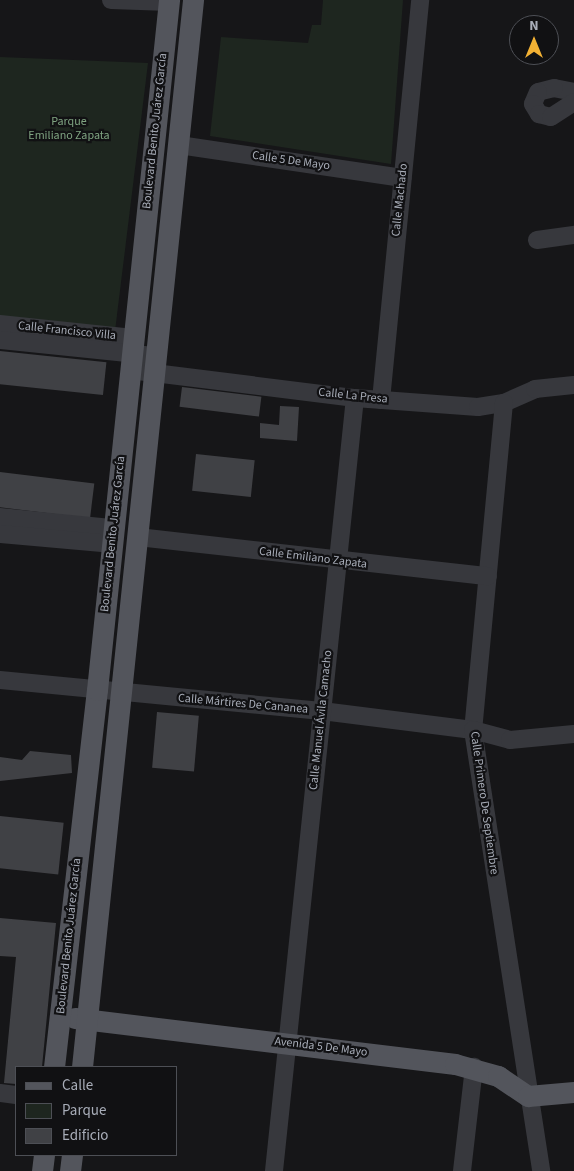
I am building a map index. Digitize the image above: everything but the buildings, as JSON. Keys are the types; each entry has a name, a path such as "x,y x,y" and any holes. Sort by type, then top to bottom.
{"main road":[{"name":"Boulevard Benito Juárez García","path":"82,1066 193,0"},
{"name":"Boulevard Benito Juárez García","path":"54,1066 97,690 169,1"},
{"name":"Avenida 5 De Mayo","path":"60,1017 474,1067 498,1076 528,1096"},
{"path":"528,1096 574,1092"},
{"path":"42,1171 44,1156"},
{"path":"70,1171 72,1156"}],"street":[{"path":"110,0 169,1"},
{"name":"Calle Machado","path":"381,400 420,0"},
{"path":"574,92 554,88 538,92 533,104 539,114 550,117 574,102"},
{"name":"Calle 5 De Mayo","path":"179,145 403,178"},
{"path":"537,240 574,235"},
{"name":"Calle Francisco Villa","path":"0,324 131,354"},
{"name":"Calle Francisco Villa","path":"0,340 131,354"},
{"name":"Calle La Presa","path":"131,354 155,364 355,398 478,407 504,403 534,390 574,385"},
{"name":"Calle Manuel Ávila Camacho","path":"274,1171 355,398"},
{"name":"Calle Primero De Septiembre","path":"504,403 473,730 541,1171"},
{"path":"0,517 112,536"},
{"path":"0,534 112,536"},
{"name":"Calle Emiliano Zapata","path":"138,537 338,561 488,576"},
{"name":"Calle Mártires De Cananea","path":"0,680 322,711 473,730 510,740 574,734"},
{"path":"462,1171 474,1067"},
{"path":"0,1094 15,1095"}],"green space":[{"path":"323,0 403,0 391,164 210,136 221,37 308,43 312,25 321,25"},
{"name":"Parque Emiliano Zapata","path":"0,57 148,63 115,331 0,320"}]}
